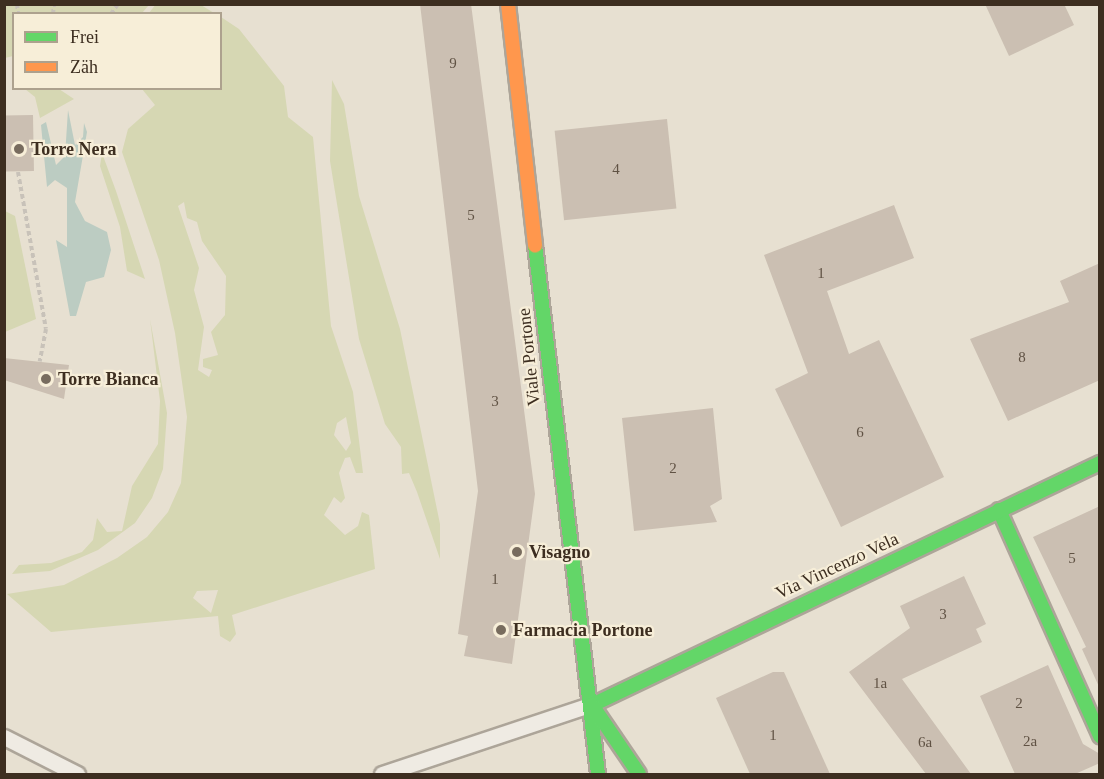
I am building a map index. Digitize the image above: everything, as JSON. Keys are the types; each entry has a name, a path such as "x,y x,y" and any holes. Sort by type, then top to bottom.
{"main road":[{"name":"Viale Portone","path":"508,4 576,620 591,705 598,774"},
{"name":"Via Vincenzo Vela","path":"591,705 1100,463"},
{"path":"999,510 1100,736"},
{"name":"Viale Portone","path":"591,705 639,774"}],"lane":[{"path":"382,774 591,705"},
{"path":"4,737 77,774"}],"path":[{"path":"18,172 46,329 40,361"}],"green space":[{"path":"5,4 149,4 143,12 12,12 12,56 5,58"},
{"path":"156,4 201,5 212,12 150,12"},
{"path":"222,18 239,29 284,86 288,117 313,137 331,326 353,392 363,473 356,473 350,457 345,458 339,473 345,498 341,503 334,497 324,515 345,535 358,526 362,512 369,515 375,569 232,615 236,634 230,642 220,636 218,616 51,632 7,594 64,585 117,558 147,537 168,512 181,483 187,417 175,333 159,260 122,152 128,129 155,105 143,90 222,90","holes":["184,202 187,218 197,222 202,241 226,276 225,315 211,332 218,355 203,359 203,367 212,370 209,377 198,370 204,327 194,290 199,268 178,206","346,417 351,443 346,451 334,435 337,423","218,590 211,613 193,598 197,591"]},
{"path":"332,80 344,104 359,196 400,329 440,524 440,559 409,473 402,474 401,447 385,424 359,339 330,161"},
{"path":"26,90 60,90 74,99 40,118 35,97"},
{"path":"102,153 145,279 127,271 120,227 100,166"},
{"path":"5,211 15,216 36,319 5,332"},
{"path":"150,319 167,413 163,469 152,498 135,523 98,550 50,571 12,574 19,565 51,563 82,552 93,540 97,518 107,532 122,531 132,486 158,444 160,401"}],"shaded area":[{"path":"68,110 75,145 83,137 84,123 87,132 75,202 85,221 107,232 111,250 104,277 86,282 76,316 70,316 56,240 67,247 67,188 55,180 47,187 41,125 46,122 56,165 65,156"}],"building":[{"path":"420,4 471,4 535,494 512,664 464,656 468,636 458,634 478,491"},
{"path":"985,4 1064,4 1074,25 1009,56"},
{"name":"Torre Nera","path":"33,115 34,171 5,171 4,116"},
{"path":"667,119 676,209 564,220 555,131"},
{"path":"894,205 914,258 827,291 849,354 879,340 944,477 841,527 775,389 808,373 764,255"},
{"path":"1100,263 1100,380 1008,421 970,339 1069,302 1060,281"},
{"name":"Torre Bianca","path":"4,358 69,365 64,399 4,380"},
{"path":"713,408 722,499 710,506 717,522 634,531 622,418"},
{"path":"1100,506 1100,689 1082,649 1086,647 1033,537"},
{"path":"964,576 986,624 976,629 982,642 902,679 971,774 926,774 849,672 910,628 900,606"},
{"path":"1048,665 1083,744 1100,754 1100,763 1075,774 1015,774 980,696"},
{"path":"773,672 784,672 830,774 750,774 716,698"}],"traffic: fast":[{"path":"535,245 598,774"},
{"path":"592,705 1100,463"},
{"path":"999,510 1100,736"},
{"path":"592,705 639,774"}],"traffic: slow":[{"path":"508,4 535,245"}],"place":[{"name":"Torre Nera","path":"19,149"},
{"name":"Torre Bianca","path":"46,379"},
{"name":"Visagno","path":"517,552"},
{"name":"Farmacia Portone","path":"501,630"}]}
